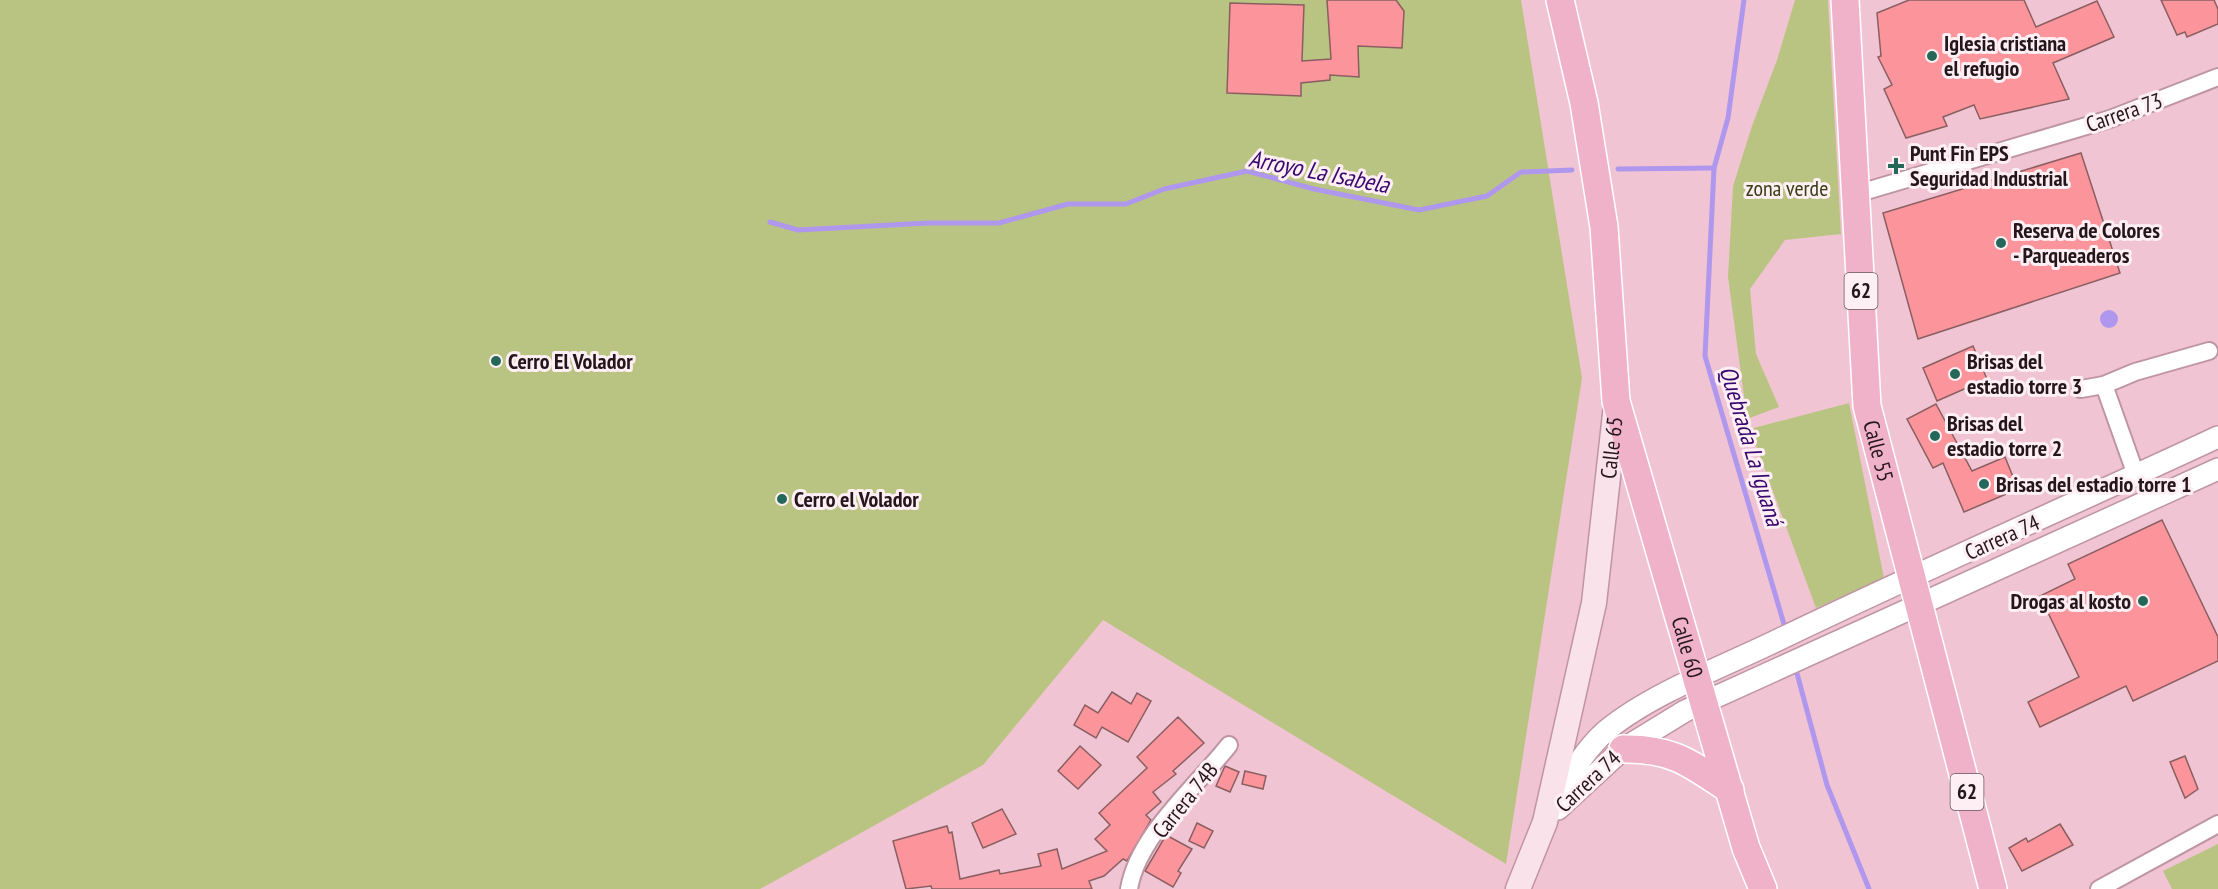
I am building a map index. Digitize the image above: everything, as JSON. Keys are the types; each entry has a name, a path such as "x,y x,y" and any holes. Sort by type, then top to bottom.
{"highway":[{"name":"Calle 65","path":"1560,0 1584,103 1604,227 1616,401"},
{"name":"Calle 55","path":"1845,0 1867,406 1993,889"},
{"name":"Calle 60","path":"1616,401 1746,848 1763,889"},
{"path":"1623,749 1650,748 1670,754 1689,762 1730,790"}],"main road":[{"name":"Calle 65","path":"1518,889 1545,822 1593,603 1616,401"}],"street":[{"name":"Carrera 73","path":"1856,194 2110,119 2218,77"},
{"path":"2081,389 2104,385 2135,372 2209,351"},
{"path":"2104,385 2136,475"},
{"name":"Carrera 74","path":"1545,822 1623,749 1701,691 1729,664 1911,576 2218,437"},
{"name":"Carrera 74","path":"1545,822 1582,754 1608,730 1634,712 1701,691 1736,688 2218,469"},
{"name":"Carrera 74B","path":"1129,889 1132,876 1161,825 1229,745"},
{"path":"2099,889 2218,824"}],"green space":[{"name":"Cerro el Volador","path":"0,0 1521,0 1582,378 1506,864 1103,620 983,765 760,889 0,889"},
{"name":"zona verde","path":"1795,0 1828,0 1841,234 1785,240 1750,289 1756,354 1779,407 1747,419 1728,277 1733,186 1752,126 1777,60"},
{"path":"1849,403 1884,578 1816,608 1750,429"},
{"path":"2218,844 2218,889 2172,889 2163,871"}],"shaded area":[{"path":"2109,310 2117,315 2118,319 2113,327 2109,328 2101,323 2100,319 2105,311"}],"building":[{"path":"1327,0 1396,0 1404,11 1402,48 1358,46 1359,77 1330,75 1330,80 1301,83 1301,96 1227,93 1230,3 1304,5 1302,61 1331,59"},
{"path":"1909,0 2024,0 2036,27 2097,1 2114,37 2053,63 2069,99 1980,119 1974,105 1943,117 1947,126 1906,138 1884,89 1892,85 1878,57 1881,56 1877,13"},
{"path":"2161,0 2214,0 2218,9 2218,24 2187,37 2185,32 2177,35"},
{"name":"Reserva de Colores - Parqueaderos","path":"2081,153 2120,273 1918,339 1883,213"},
{"name":"Brisas del estadio torre 3","path":"1973,346 1987,379 1937,401 1923,368"},
{"path":"1936,404 1972,471 2005,457 2018,489 1964,512 1943,463 1933,468 1907,419"},
{"name":"Drogas al kosto","path":"2162,520 2218,637 2218,661 2133,701 2126,686 2040,727 2028,702 2079,677 2040,596 2075,579 2068,564"},
{"path":"1112,692 1131,704 1137,693 1151,701 1128,742 1102,727 1096,738 1074,725 1085,705 1098,713"},
{"path":"1178,717 1204,743 1173,771 1176,774 1153,792 1161,802 1146,815 1151,820 1127,861 1123,859 1104,876 1089,881 1092,889 932,889 931,886 906,889 893,841 947,826 949,833 952,832 960,879 999,870 1000,874 1041,866 1038,854 1057,849 1062,869 1107,851 1095,839 1110,825 1099,813 1147,768 1137,757"},
{"path":"1080,746 1101,765 1078,789 1058,771"},
{"path":"2185,756 2198,789 2185,798 2170,762"},
{"path":"1225,766 1239,772 1230,792 1216,786"},
{"path":"1245,771 1266,776 1263,789 1242,784"},
{"path":"1002,809 1016,834 983,848 972,823"},
{"path":"1197,823 1213,831 1204,848 1189,841"},
{"path":"2060,824 2073,845 2022,871 2009,848 2026,838 2028,842"},
{"path":"1166,835 1192,849 1178,871 1181,873 1173,887 1145,871"}],"waterway":[{"name":"Quebrada La Iguaná","path":"1744,0 1728,118 1714,168 1705,356 1786,631"},
{"name":"Arroyo La Isabela","path":"1618,169 1714,168"},
{"name":"Arroyo La Isabela","path":"770,222 798,230 928,223 999,223 1068,204 1126,204 1164,189 1247,171 1314,189 1419,210 1487,196 1521,172 1572,170"},
{"name":"Quebrada La Iguaná","path":"1795,666 1827,785 1869,889"}],"place":[{"name":"Iglesia cristiana el refugio","path":"1932,56"},
{"name":"Punt Fin EPS Seguridad Industrial","path":"1896,166"},
{"name":"Reserva de Colores - Parqueaderos","path":"2001,243"},
{"name":"Cerro El Volador","path":"496,361"},
{"name":"Brisas del estadio torre 3","path":"1955,374"},
{"name":"Brisas del estadio torre 2","path":"1935,436"},
{"name":"Brisas del estadio torre 1","path":"1984,484"},
{"name":"Cerro el Volador","path":"782,499"},
{"name":"Drogas al kosto","path":"2143,601"}]}
